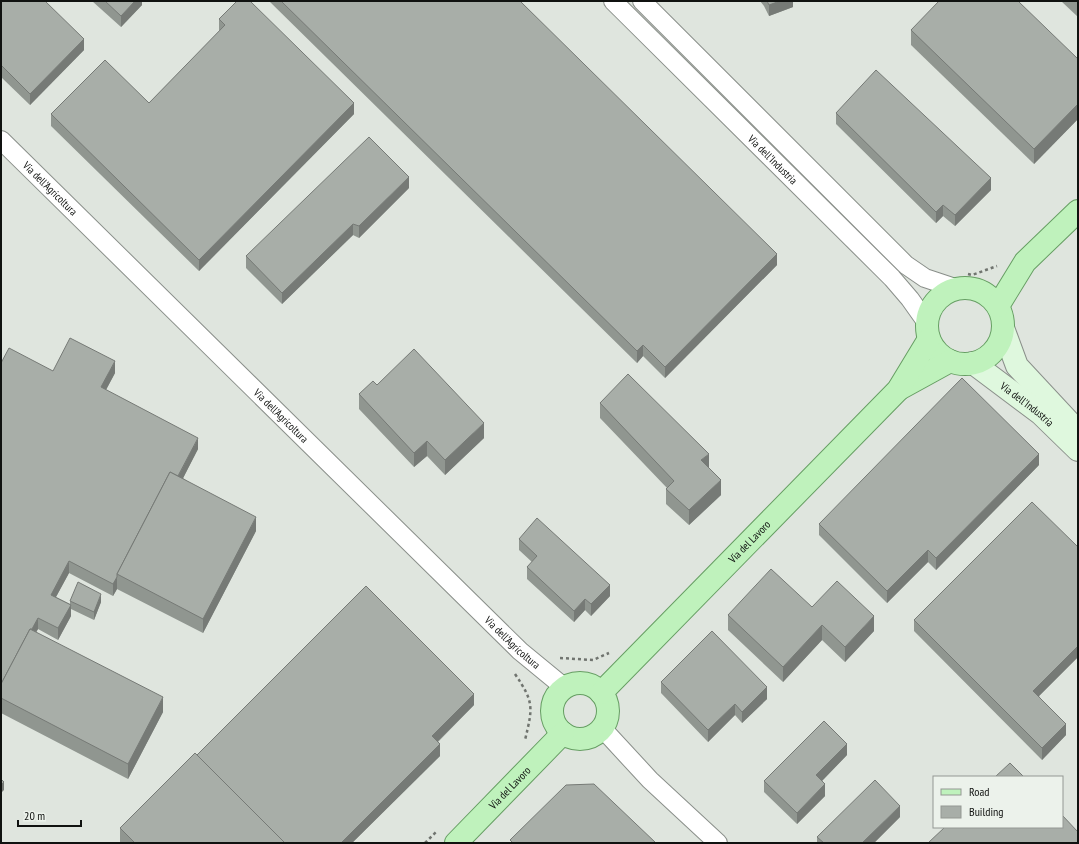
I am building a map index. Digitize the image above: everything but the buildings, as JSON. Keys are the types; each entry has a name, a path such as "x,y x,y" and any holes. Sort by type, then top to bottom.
{"main road":[{"path":"1025,262 998,306 990,296 980,290 1025,262 1078,211"},
{"path":"928,331 929,312 935,301 960,281"},
{"name":"Via dell'Industria","path":"960,281 968,288 980,290"},
{"name":"Via dell'Industria","path":"998,306 1002,317 1003,328"},
{"path":"950,361 961,364 973,363 984,359 994,351 1000,340 1003,328"},
{"name":"Via dell'Industria","path":"928,331 934,348 950,361"},
{"name":"Via del Lavoro","path":"898,390 928,331"},
{"name":"Via del Lavoro","path":"601,693 898,390 950,361"},
{"path":"584,684 595,688 601,693 606,699 608,714 602,728 588,738 579,739 563,733 557,727 552,710 558,694 565,688 572,685 584,684"},
{"name":"Via del Lavoro","path":"456,843 563,733"}],"street":[{"name":"Via dell'Industria","path":"613,1 892,278 910,299 928,331"},
{"name":"Via dell'Industria","path":"642,1 906,265 925,278 960,281"},
{"name":"Via dell'Agricoltura","path":"1,140 520,651 565,688"},
{"name":"Via dell'Industria","path":"1003,328 1017,366 1078,431"},
{"name":"Via dell'Industria","path":"973,363 1041,414 1078,450"},
{"path":"602,728 650,780 718,843"}],"path":[{"path":"960,281 1001,264"},
{"path":"520,651 508,663 528,693 531,714 524,746"},
{"path":"554,654 560,658 593,660 612,651"},
{"path":"425,843 441,827"}]}
